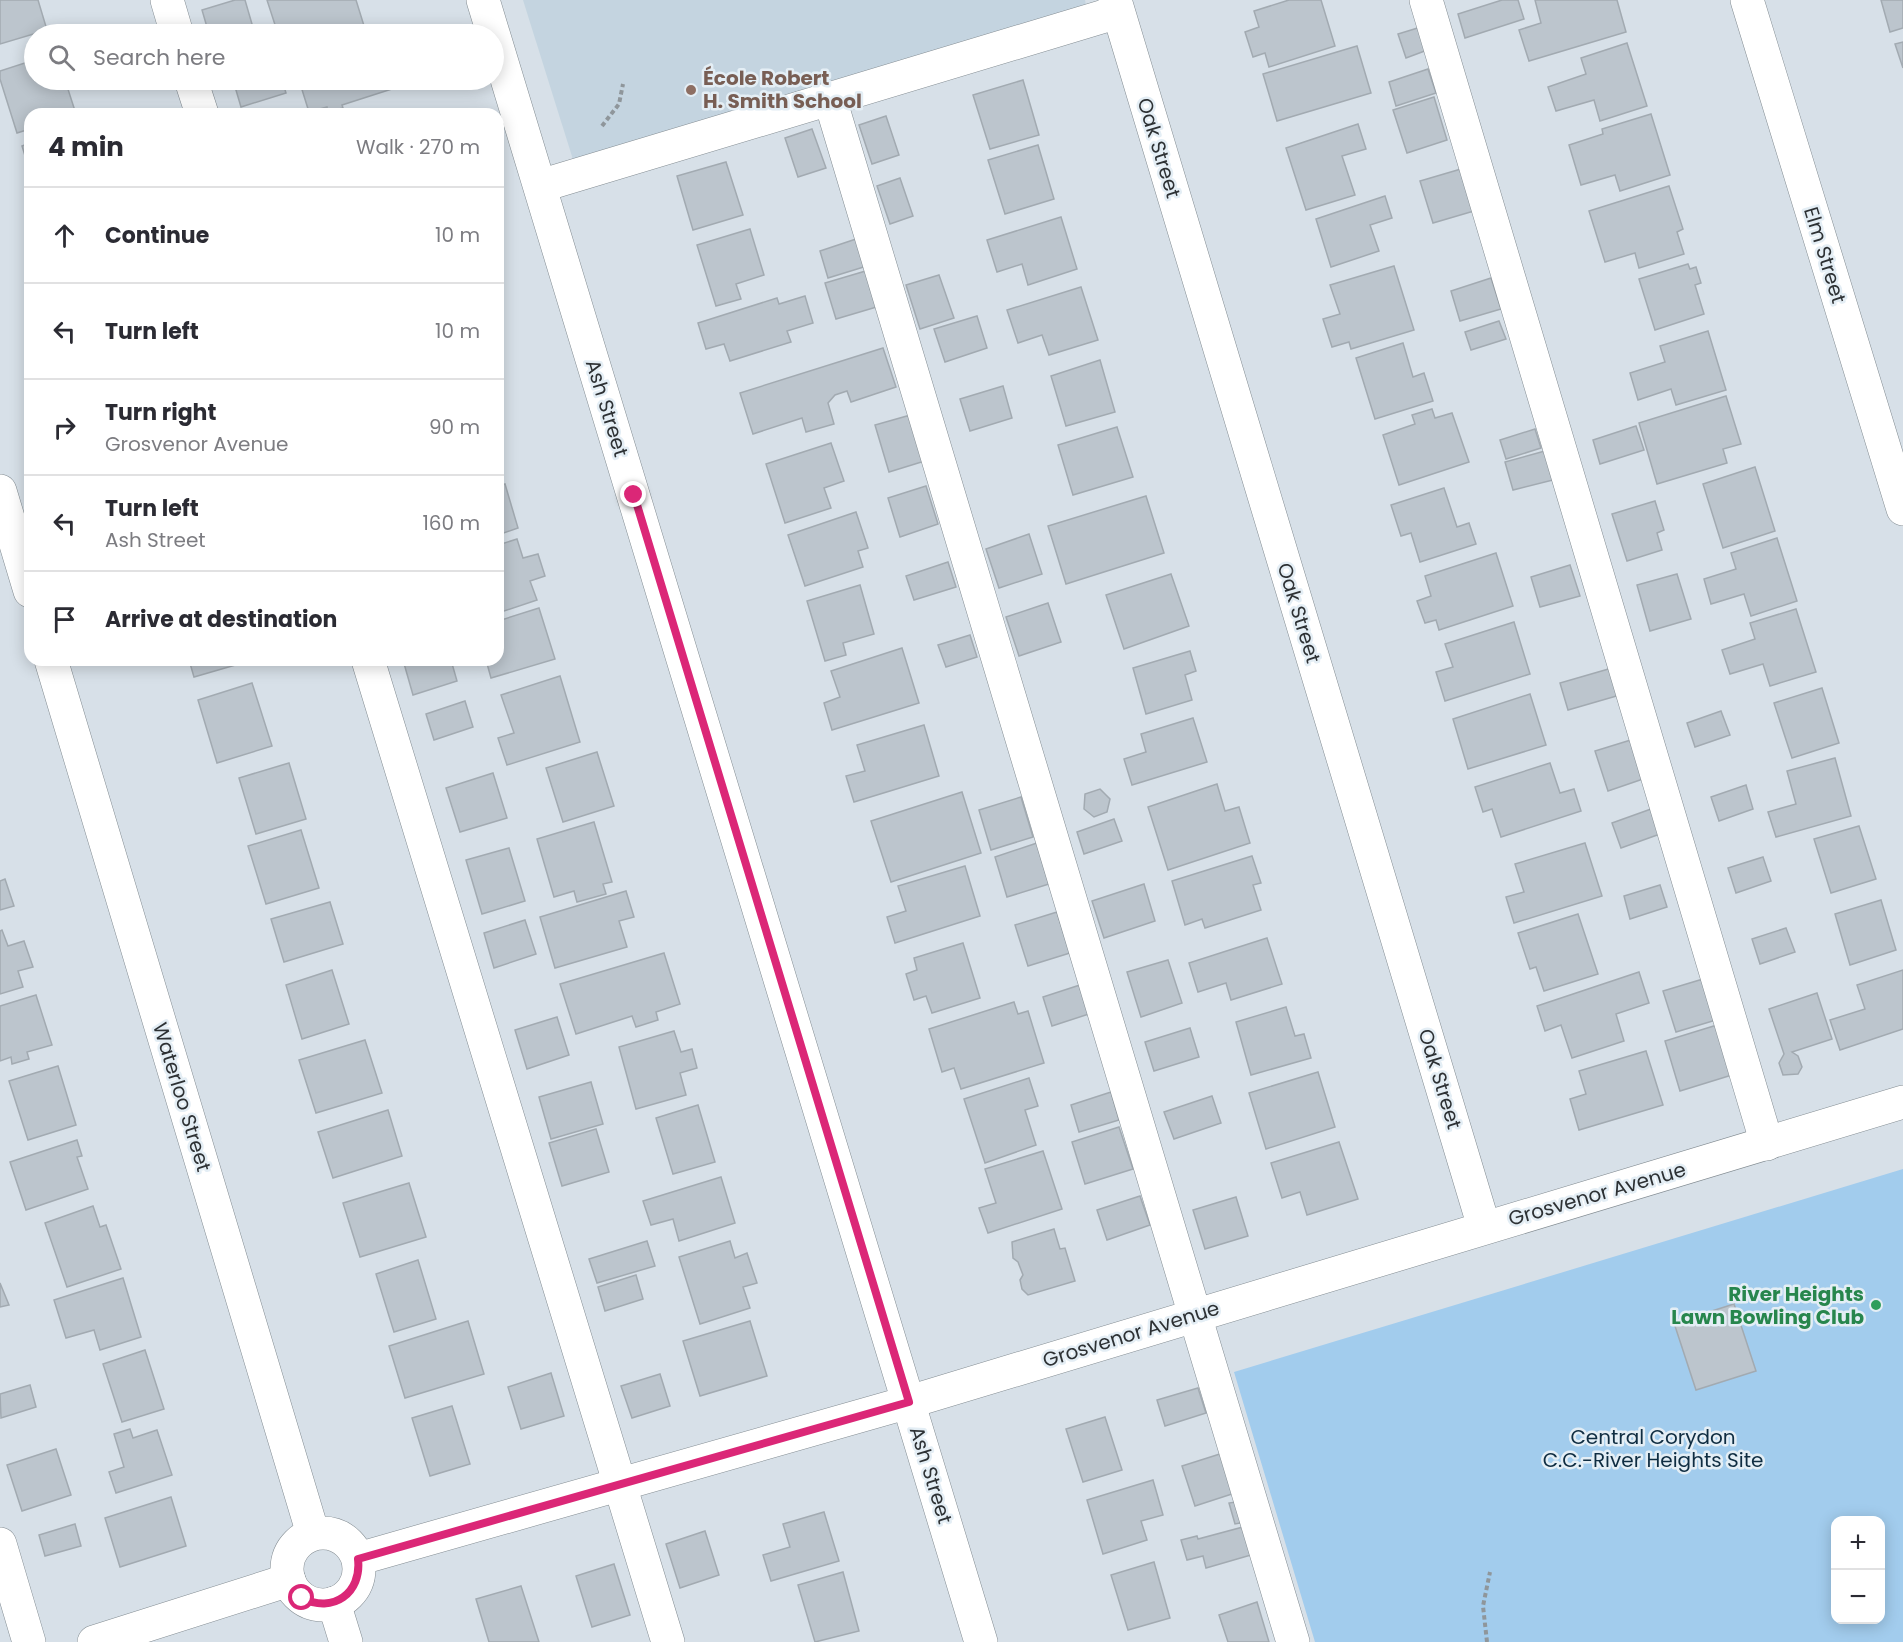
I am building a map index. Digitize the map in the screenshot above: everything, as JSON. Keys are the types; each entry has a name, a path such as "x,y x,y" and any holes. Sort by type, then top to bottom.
{"street":[{"path":"167,0 174,24"},
{"name":"Ash Street","path":"483,0 490,24"},
{"path":"1426,0 1767,1144"},
{"name":"Elm Street","path":"1747,0 1903,509"},
{"path":"540,186 830,99 1116,6"},
{"name":"Oak Street","path":"1116,6 1484,1227"},
{"name":"Ash Street","path":"504,69 981,1642"},
{"path":"194,90 200,108"},
{"path":"830,99 1293,1642"},
{"path":"0,491 24,571"},
{"name":"Waterloo Street","path":"53,666 313,1534"},
{"path":"370,666 668,1642"},
{"name":"Grosvenor Avenue","path":"358,1559 909,1402 1903,1102"},
{"path":"313,1534 336,1534 353,1548 358,1559 359,1570 352,1591 344,1599 334,1603 311,1603 293,1590 289,1580 288,1557 294,1546 313,1534"},
{"path":"0,1544 29,1642"},
{"path":"94,1642 289,1580"},
{"path":"334,1603 346,1642"}],"path":[{"path":"595,134 620,104 623,84"},
{"path":"1487,1642 1483,1606 1490,1572"}],"shaded area":[{"name":"École Robert H. Smith School","path":"523,0 1085,0 1088,13 575,166"}],"green space":[{"name":"Central Corydon C.C.-River Heights Site","path":"1903,1169 1903,1642 1315,1642 1234,1372"}],"building":[{"path":"0,0 38,0 45,24 24,24 24,37 0,44"},
{"path":"235,0 245,0 252,24 206,24 202,10"},
{"path":"267,0 356,0 363,24 275,24"},
{"path":"1289,0 1321,0 1335,46 1269,67 1265,53 1253,57 1245,32 1259,27 1254,11"},
{"path":"1502,0 1518,0 1524,19 1465,38 1458,14"},
{"path":"1535,0 1617,0 1626,32 1529,61 1519,30 1541,23"},
{"path":"1881,0 1903,0 1903,28 1890,32"},
{"path":"1421,27 1430,49 1406,58 1398,34"},
{"path":"1903,42 1903,68 1895,44"},
{"path":"1627,43 1647,106 1600,121 1594,100 1556,111 1548,87 1586,74 1581,58"},
{"path":"1357,46 1371,93 1277,121 1263,74"},
{"path":"24,63 24,90 68,90 74,108 24,108 24,131 17,133 0,79 0,71"},
{"path":"1428,69 1436,93 1396,106 1389,82"},
{"path":"1023,80 1039,135 990,149 973,95"},
{"path":"236,90 285,90 286,93 241,107"},
{"path":"302,90 389,90 342,105 343,108 308,108"},
{"path":"1434,97 1447,140 1407,153 1393,110"},
{"path":"1651,114 1670,175 1620,191 1615,175 1581,185 1569,145 1603,134 1602,129"},
{"path":"886,116 899,155 872,164 859,125"},
{"path":"1358,124 1366,149 1342,156 1355,195 1306,210 1286,148"},
{"path":"812,129 826,168 798,177 785,138"},
{"path":"1038,145 1054,199 1005,214 988,160"},
{"path":"726,162 743,215 693,230 677,176"},
{"path":"1461,169 1474,211 1433,223 1420,181"},
{"path":"900,178 913,216 890,224 877,186"},
{"path":"1669,186 1683,229 1677,232 1684,254 1639,268 1635,253 1605,262 1589,211"},
{"path":"1385,196 1392,218 1370,225 1379,251 1331,267 1316,219"},
{"path":"1061,217 1077,269 1028,285 1022,264 997,272 987,240"},
{"path":"750,229 764,275 736,284 741,299 716,306 697,245"},
{"path":"859,238 867,266 828,278 820,251"},
{"path":"1688,264 1690,269 1696,267 1701,283 1695,285 1704,314 1655,330 1639,279"},
{"path":"1394,266 1414,330 1351,349 1349,342 1332,347 1323,319 1340,314 1330,285"},
{"path":"869,270 880,306 836,319 825,283"},
{"path":"939,275 954,318 920,329 906,285"},
{"path":"1491,278 1501,309 1460,321 1451,291"},
{"path":"1081,287 1098,340 1049,355 1042,335 1018,343 1007,310"},
{"path":"805,296 813,323 787,331 791,342 730,361 724,344 706,349 698,323 777,298 779,304"},
{"path":"977,316 987,348 945,362 934,329"},
{"path":"1499,321 1506,339 1471,350 1465,332"},
{"path":"1708,331 1726,390 1676,405 1671,389 1638,400 1630,373 1665,362 1660,346"},
{"path":"1403,343 1413,377 1424,373 1433,401 1375,419 1356,358"},
{"path":"883,348 896,387 851,402 847,391 835,395 828,403 834,424 806,432 802,418 753,434 740,393"},
{"path":"1100,360 1115,412 1066,426 1051,376"},
{"path":"1003,386 1012,418 970,431 960,399"},
{"path":"1726,396 1741,444 1723,449 1727,463 1657,484 1639,423"},
{"path":"1432,409 1435,418 1452,413 1469,462 1399,485 1383,435 1415,424 1412,415"},
{"path":"914,414 928,460 889,472 875,425"},
{"path":"1636,426 1644,450 1600,464 1593,440"},
{"path":"1117,427 1133,477 1073,495 1058,445"},
{"path":"1535,429 1541,448 1506,459 1500,440"},
{"path":"831,443 844,481 824,488 831,508 785,523 766,464"},
{"path":"1545,451 1553,480 1513,490 1505,462"},
{"path":"1755,467 1775,531 1723,548 1703,484"},
{"path":"504,484 518,528 504,533"},
{"path":"926,486 938,524 900,537 888,498"},
{"path":"1444,488 1457,527 1469,523 1476,544 1420,562 1411,533 1401,536 1391,505"},
{"path":"1146,496 1164,553 1066,584 1048,526"},
{"path":"1655,501 1664,530 1657,533 1662,550 1627,561 1612,514"},
{"path":"856,512 868,548 858,551 863,567 805,586 788,535"},
{"path":"1029,534 1042,574 999,588 986,549"},
{"path":"1777,538 1797,601 1751,616 1744,594 1711,604 1704,579 1736,569 1731,553"},
{"path":"517,539 523,558 538,554 545,576 530,581 537,600 504,611 504,543"},
{"path":"1496,553 1513,606 1439,630 1436,620 1425,623 1417,601 1431,596 1425,576"},
{"path":"948,562 956,587 914,600 906,576"},
{"path":"1570,565 1580,596 1540,607 1531,577"},
{"path":"1171,574 1189,626 1124,649 1106,595"},
{"path":"1677,574 1691,619 1650,631 1637,585"},
{"path":"860,585 874,634 843,643 846,655 825,661 807,601"},
{"path":"1048,603 1061,642 1019,656 1006,617"},
{"path":"539,608 555,659 491,678 488,666 504,666 504,619"},
{"path":"1796,609 1816,672 1770,686 1763,664 1730,674 1722,650 1755,639 1750,623"},
{"path":"1514,622 1530,674 1445,701 1436,672 1453,667 1445,644"},
{"path":"970,635 977,657 946,667 938,645"},
{"path":"902,648 919,703 832,730 824,703 840,697 831,671"},
{"path":"1190,651 1196,671 1185,675 1192,700 1146,714 1133,668"},
{"path":"191,666 232,666 194,677"},
{"path":"405,666 453,666 457,681 413,695"},
{"path":"1612,668 1620,695 1568,710 1560,683"},
{"path":"560,676 580,742 507,765 498,738 514,733 501,695"},
{"path":"252,683 272,746 217,763 198,700"},
{"path":"1822,688 1839,743 1792,758 1774,703"},
{"path":"1530,694 1546,745 1468,769 1453,719"},
{"path":"465,701 473,727 434,740 426,714"},
{"path":"1721,711 1730,735 1695,747 1687,723"},
{"path":"1193,718 1207,762 1132,785 1124,759 1146,752 1141,734"},
{"path":"924,725 939,776 854,802 846,776 865,771 857,745"},
{"path":"1634,739 1646,778 1608,791 1595,751"},
{"path":"597,752 614,806 563,822 546,768"},
{"path":"1835,758 1851,816 1776,837 1768,812 1796,804 1787,771"},
{"path":"289,763 306,819 256,834 239,778"},
{"path":"1550,763 1560,793 1574,789 1581,811 1501,837 1492,809 1483,812 1475,787"},
{"path":"493,773 507,818 460,832 446,788"},
{"path":"1217,784 1225,811 1239,807 1250,843 1168,870 1148,807"},
{"path":"1746,785 1753,809 1719,821 1711,797"},
{"path":"1100,789 1110,799 1107,812 1094,817 1084,809 1085,794"},
{"path":"962,792 981,853 891,882 871,821"},
{"path":"1021,797 1033,837 991,850 979,810"},
{"path":"1651,809 1660,834 1621,848 1612,823"},
{"path":"1114,819 1122,841 1084,854 1077,832"},
{"path":"594,822 612,882 603,884 606,894 577,902 574,891 554,897 537,839"},
{"path":"1859,826 1876,879 1831,893 1814,839"},
{"path":"301,830 319,888 266,904 248,846"},
{"path":"1037,843 1049,884 1007,897 995,857"},
{"path":"1585,843 1602,896 1514,923 1506,897 1524,892 1515,864"},
{"path":"509,848 525,901 482,914 466,860"},
{"path":"1252,856 1261,883 1253,885 1261,910 1205,928 1202,919 1185,925 1172,881"},
{"path":"1763,857 1771,881 1736,893 1728,868"},
{"path":"965,866 980,916 895,943 887,917 906,911 898,886"},
{"path":"5,879 14,906 0,910 0,881"},
{"path":"1144,884 1155,921 1104,938 1092,901"},
{"path":"1660,885 1667,907 1630,919 1624,896"},
{"path":"626,891 634,917 619,921 627,947 555,968 540,917"},
{"path":"1881,900 1896,950 1850,965 1835,914"},
{"path":"330,902 343,944 284,962 271,919"},
{"path":"1057,912 1070,953 1028,966 1015,925"},
{"path":"1578,914 1598,974 1544,991 1536,967 1530,969 1518,933"},
{"path":"525,920 536,954 494,968 484,933"},
{"path":"1786,928 1795,952 1760,964 1752,939"},
{"path":"2,930 8,946 24,941 33,967 18,971 23,987 0,994 0,931"},
{"path":"1267,938 1282,984 1231,1000 1226,983 1198,992 1189,963"},
{"path":"963,943 980,998 932,1013 926,996 914,1000 906,974 917,970 914,958"},
{"path":"664,953 680,1004 656,1012 658,1020 636,1027 632,1016 576,1034 560,984"},
{"path":"1168,960 1182,1003 1141,1017 1127,972"},
{"path":"332,970 349,1024 302,1039 286,985"},
{"path":"1903,970 1903,1029 1840,1050 1830,1020 1865,1009 1857,985"},
{"path":"1639,972 1649,1003 1616,1014 1624,1041 1572,1058 1561,1025 1545,1031 1537,1006"},
{"path":"1703,979 1716,1020 1676,1032 1663,991"},
{"path":"1086,983 1095,1012 1052,1026 1043,997"},
{"path":"1817,993 1832,1039 1792,1052 1798,1056 1802,1067 1798,1074 1783,1075 1779,1063 1784,1054 1769,1009"},
{"path":"36,995 52,1045 27,1052 29,1059 12,1064 11,1057 0,1061 0,1006"},
{"path":"1014,1002 1018,1014 1028,1011 1044,1063 961,1089 954,1068 942,1072 929,1029"},
{"path":"1286,1007 1295,1036 1304,1034 1311,1058 1251,1075 1236,1022"},
{"path":"557,1017 569,1055 527,1069 515,1030"},
{"path":"1717,1025 1732,1075 1680,1091 1665,1041"},
{"path":"1190,1028 1199,1057 1154,1071 1145,1042"},
{"path":"674,1031 681,1052 692,1049 697,1068 680,1073 686,1095 636,1109 619,1047"},
{"path":"365,1040 382,1093 316,1113 299,1060"},
{"path":"1646,1051 1663,1105 1579,1130 1570,1099 1586,1094 1579,1071"},
{"path":"58,1066 76,1125 28,1140 9,1081"},
{"path":"1318,1072 1335,1127 1266,1149 1249,1093"},
{"path":"1029,1078 1038,1106 1025,1110 1036,1145 985,1163 964,1099"},
{"path":"591,1082 603,1124 551,1139 539,1097"},
{"path":"1111,1092 1119,1120 1079,1132 1071,1105"},
{"path":"1212,1096 1221,1123 1174,1139 1164,1112"},
{"path":"698,1105 715,1162 673,1174 656,1118"},
{"path":"388,1110 402,1156 333,1178 318,1132"},
{"path":"1119,1127 1133,1169 1085,1184 1072,1142"},
{"path":"596,1129 609,1172 562,1186 549,1143"},
{"path":"77,1140 82,1156 77,1157 88,1189 26,1210 10,1162"},
{"path":"1339,1142 1358,1199 1307,1215 1300,1192 1282,1198 1271,1163"},
{"path":"1043,1151 1062,1209 988,1233 979,1208 996,1203 985,1169"},
{"path":"721,1177 735,1223 679,1241 673,1219 651,1225 643,1201"},
{"path":"409,1183 426,1237 360,1257 343,1203"},
{"path":"1140,1196 1150,1225 1107,1240 1097,1210"},
{"path":"1236,1197 1248,1236 1205,1249 1193,1210"},
{"path":"93,1206 100,1227 106,1225 121,1269 67,1287 45,1223"},
{"path":"1054,1229 1060,1249 1065,1248 1075,1281 1028,1295 1022,1289 1020,1280 1023,1275 1018,1262 1013,1258 1012,1242"},
{"path":"647,1241 655,1266 597,1283 589,1259"},
{"path":"730,1241 735,1258 747,1253 757,1283 743,1287 750,1308 700,1324 679,1257"},
{"path":"418,1260 436,1319 394,1332 376,1274"},
{"path":"636,1275 643,1299 605,1311 598,1287"},
{"path":"123,1278 141,1337 100,1350 94,1330 66,1338 54,1300"},
{"path":"0,1283 9,1305 0,1307"},
{"name":"River Heights Lawn Bowling Club","path":"1734,1304 1756,1371 1696,1390 1674,1323"},
{"path":"468,1321 484,1374 405,1398 389,1346"},
{"path":"750,1321 767,1376 700,1396 683,1341"},
{"path":"145,1350 164,1409 122,1422 103,1364"},
{"path":"551,1373 564,1416 521,1429 508,1387"},
{"path":"660,1374 670,1406 632,1418 621,1386"},
{"path":"30,1385 36,1407 1,1418 0,1394"},
{"path":"1198,1388 1206,1413 1165,1426 1157,1400"},
{"path":"452,1406 470,1464 430,1476 412,1418"},
{"path":"1105,1417 1122,1470 1083,1482 1066,1429"},
{"path":"130,1429 133,1438 157,1430 172,1475 116,1493 109,1472 124,1467 114,1434"},
{"path":"56,1449 71,1495 22,1511 7,1465"},
{"path":"1223,1453 1235,1493 1195,1506 1182,1466"},
{"path":"1153,1480 1163,1515 1141,1521 1147,1540 1103,1554 1087,1500"},
{"path":"171,1497 186,1546 120,1567 105,1518"},
{"path":"1241,1501 1246,1522 1235,1524 1229,1503"},
{"path":"824,1512 839,1561 771,1581 763,1555 790,1547 783,1524"},
{"path":"75,1524 81,1546 45,1556 39,1535"},
{"path":"1243,1527 1251,1555 1206,1568 1203,1556 1187,1560 1181,1540 1197,1536 1198,1539"},
{"path":"705,1531 719,1575 680,1588 666,1544"},
{"path":"1154,1562 1170,1618 1128,1630 1111,1575"},
{"path":"614,1564 630,1615 592,1627 576,1576"},
{"path":"843,1572 859,1631 815,1642 798,1585"},
{"path":"521,1586 539,1642 489,1642 476,1599"},
{"path":"1257,1602 1269,1642 1228,1642 1219,1615"}],"place":[{"name":"École Robert H. Smith School","path":"691,90"},
{"name":"River Heights Lawn Bowling Club","path":"1876,1305"}],"route":[{"path":"302,1598 311,1603 323,1605 344,1599 352,1591 357,1581 358,1559 909,1402 634,495"}]}
